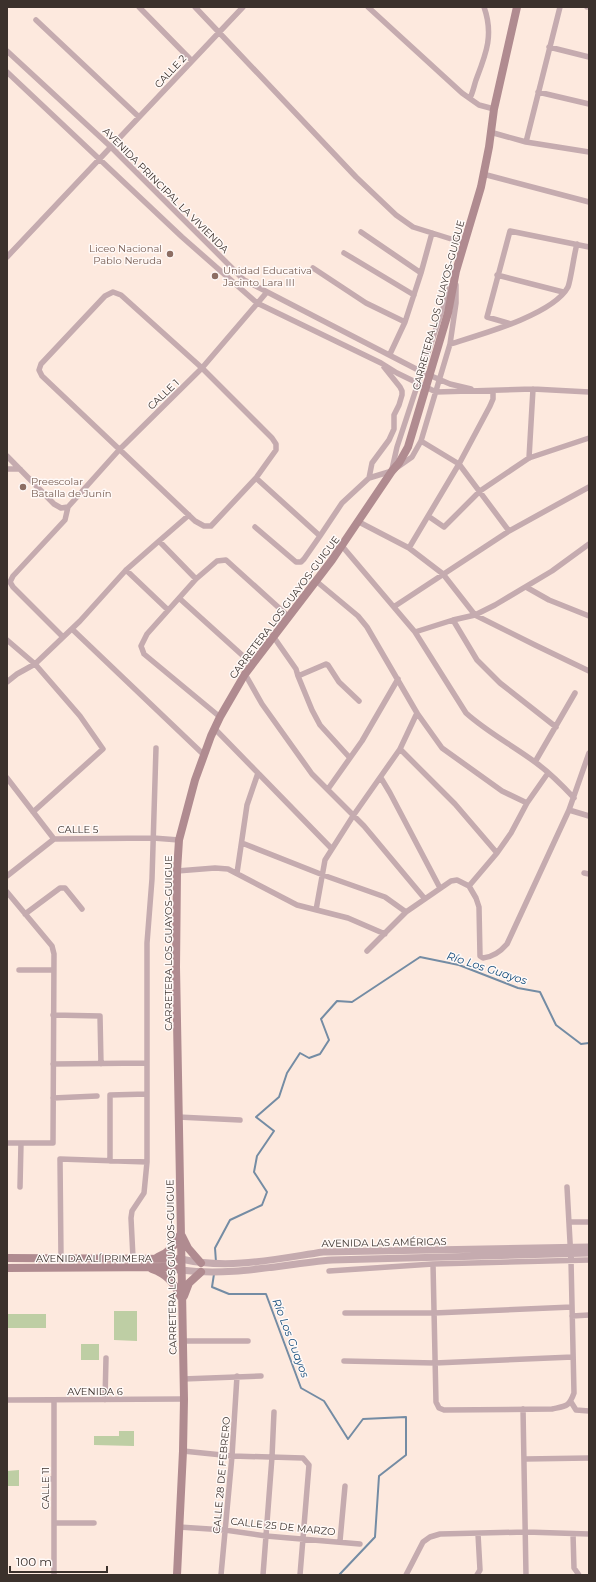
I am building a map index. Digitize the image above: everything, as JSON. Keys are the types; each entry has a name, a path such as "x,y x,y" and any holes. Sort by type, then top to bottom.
{"main road":[{"name":"CARRETERA LOS GUAYOS-GUIGUE","path":"177,1575 184,1400 176,967 177,871 179,840 195,780 204,755 220,717 244,674 342,546 392,471 399,463 408,447 448,314 456,271 483,174 489,147 494,109 517,7"},
{"path":"152,1258 170,1250 176,1244 181,1232"},
{"path":"181,1232 188,1248 204,1263"},
{"name":"AVENIDA ALÍ PRIMERA","path":"7,1258 181,1259"},
{"name":"AVENIDA ALÍ PRIMERA","path":"7,1268 167,1267 181,1270"},
{"path":"146,1268 157,1271 171,1280 176,1287 182,1302"},
{"path":"182,1302 189,1283 204,1273"}],"street":[{"path":"139,7 192,61"},
{"path":"194,7 356,177 396,215 413,227 464,243"},
{"name":"CALLE 2","path":"100,159 243,7"},
{"path":"368,7 462,93 479,105 494,109"},
{"path":"470,98 489,40 487,16 484,7"},
{"path":"526,142 560,7"},
{"path":"36,20 139,117"},
{"path":"549,47 589,57"},
{"name":"AVENIDA PRINCIPAL LA VIVIENDA","path":"7,51 111,148 244,280 390,354 422,372 439,380 479,392"},
{"name":"AVENIDA PRINCIPAL LA VIVIENDA","path":"7,72 182,237 257,304 381,363 418,384 436,392 479,392 533,389 589,392"},
{"path":"538,92 589,104"},
{"path":"490,132 526,142 589,152"},
{"path":"7,257 100,159"},
{"path":"483,174 589,202"},
{"path":"511,324 486,317 510,231 577,244 589,248"},
{"path":"361,232 421,273"},
{"path":"390,354 405,322 432,233"},
{"path":"450,344 483,335 511,324 538,312 559,298 568,286 577,244"},
{"path":"344,253 414,295"},
{"path":"313,268 366,303 405,322"},
{"path":"256,527 296,562 300,562 304,559 342,503 369,478 392,471 412,457 421,441 450,344 456,304 456,271"},
{"path":"392,471 397,447 456,271"},
{"path":"498,275 563,292"},
{"path":"113,292 121,295 202,368 272,438 276,444 276,450 256,478 211,526 204,526 195,521 119,450 42,376 39,370 41,364 105,296 113,292"},
{"name":"CALLE 1","path":"63,637 13,587 10,582 13,576 65,520 68,507 119,450 202,368 267,292"},
{"path":"369,478 372,463 389,440 394,429 394,415 400,405 402,395 400,387 381,363"},
{"path":"529,458 533,389"},
{"path":"409,548 459,464 490,406 493,399 493,391"},
{"path":"428,516 444,527 480,491 529,458 589,438"},
{"path":"421,441 459,464 509,531"},
{"path":"7,456 54,504 61,508 68,507"},
{"path":"7,469 20,469"},
{"path":"256,478 320,536"},
{"path":"395,606 509,531 589,487"},
{"path":"7,682 17,674 35,664 72,629 126,570 189,515"},
{"path":"359,522 409,548 443,574 475,615 534,646 589,671"},
{"path":"159,541 196,579"},
{"path":"415,632 475,615 552,571 589,544"},
{"path":"342,546 395,606 415,632 466,713 477,723 535,762 574,798"},
{"path":"220,717 144,654 141,646 147,634 196,579 217,561 226,560 288,616"},
{"path":"126,570 168,610"},
{"path":"316,581 358,616 367,627 417,713 442,748 497,787 527,803"},
{"path":"526,587 549,600 589,616"},
{"path":"179,598 252,664"},
{"path":"453,620 477,660 500,683 556,727"},
{"path":"72,629 204,755"},
{"path":"273,636 296,669 312,710 320,725 350,758"},
{"path":"7,640 35,664 80,716 103,749 33,812"},
{"path":"298,676 326,664 339,682 359,701"},
{"path":"244,674 262,704 312,774 364,826 425,898"},
{"path":"328,789 362,741 398,679"},
{"path":"535,762 575,693"},
{"path":"316,910 325,860 353,816 400,749 417,713"},
{"path":"215,729 332,849"},
{"path":"133,1258 131,1218 134,1208 144,1193 147,1162 147,943 152,878 156,748"},
{"path":"400,749 455,804 498,853"},
{"path":"367,951 406,912 451,881 458,880 470,886 479,907 480,956 487,958 498,953 507,944 569,810 589,753"},
{"path":"237,873 247,805 258,773"},
{"path":"470,886 498,853 511,833 527,803 548,773"},
{"name":"CALLE 5","path":"7,778 54,839 153,838 179,840"},
{"path":"380,778 390,793 440,888"},
{"path":"569,810 589,816"},
{"path":"7,876 54,839"},
{"path":"242,842 323,875 385,897 406,912"},
{"path":"177,871 215,868 228,869 297,905 348,918 385,934"},
{"path":"25,914 60,888 65,888 82,909"},
{"path":"7,892 52,946 54,954 53,1143 7,1144"},
{"path":"19,970 54,970"},
{"path":"53,1016 100,1016 101,1064"},
{"path":"53,1064 147,1064"},
{"path":"110,1160 110,1094 147,1094"},
{"path":"53,1098 97,1096"},
{"path":"178,1117 240,1120"},
{"path":"20,1187 21,1143"},
{"path":"61,1258 60,1159 147,1162"},
{"path":"433,1264 436,1402 439,1408 444,1410 552,1409 566,1406 571,1402 574,1393 567,1187"},
{"path":"569,1222 589,1222"},
{"name":"AVENIDA LAS AMÉRICAS","path":"181,1259 204,1263 241,1263 261,1262 323,1252 570,1254 589,1247"},
{"name":"AVENIDA LAS AMÉRICAS","path":"181,1270 204,1273 241,1271 332,1260 589,1253"},
{"path":"329,1271 570,1254 589,1260"},
{"path":"345,1313 434,1313 572,1308"},
{"path":"572,1316 589,1315"},
{"path":"183,1341 248,1341"},
{"path":"344,1361 435,1363 573,1357"},
{"path":"105,1400 106,1358"},
{"name":"CALLE 28 DE FEBRERO","path":"221,1575 232,1456 237,1376"},
{"path":"183,1379 261,1376"},
{"name":"AVENIDA 6","path":"7,1400 105,1400 126,1402 184,1400"},
{"name":"CALLE 11","path":"54,1400 54,1575"},
{"path":"571,1402 576,1410 589,1411"},
{"path":"523,1409 526,1575"},
{"path":"263,1575 274,1412"},
{"path":"183,1451 232,1456 303,1458 309,1465 300,1575"},
{"path":"525,1459 589,1458"},
{"path":"45,1479 54,1479"},
{"path":"340,1542 345,1486"},
{"path":"54,1523 94,1523"},
{"name":"CALLE 25 DE MARZO","path":"179,1527 225,1530 266,1536 304,1538 360,1544"},
{"path":"406,1575 423,1542 430,1537 440,1534 526,1532 589,1534"},
{"path":"478,1534 480,1570 478,1574"},
{"path":"573,1534 574,1568 579,1575"}],"green space":[{"path":"114,1311 137,1311 137,1341 114,1340"},
{"path":"7,1314 46,1314 46,1328 7,1328"},
{"path":"81,1344 99,1344 99,1360 81,1360"},
{"path":"119,1431 134,1431 134,1446 94,1445 94,1436 119,1436"},
{"path":"19,1470 19,1486 7,1486 7,1471"}],"waterway":[{"name":"Río Los Guayos","path":"216,1262 215,1248 230,1220 262,1205 267,1192 254,1172 257,1156 274,1131 256,1117 279,1097 287,1073 300,1053 309,1058 320,1054 329,1040 321,1019 337,1001 352,1002 420,957 459,965 518,988 540,992 556,1025 581,1044 589,1043"},
{"name":"Río Los Guayos","path":"214,1274 212,1287 229,1294 266,1294 301,1388 324,1401 348,1439 363,1419 406,1417 406,1455 379,1476 375,1537 339,1575"}],"place":[{"name":"Liceo Nacional Pablo Neruda","path":"170,254"},
{"name":"Unidad Educativa Jacinto Lara III","path":"215,276"},
{"name":"Preescolar Batalla de Junín","path":"23,487"}]}
